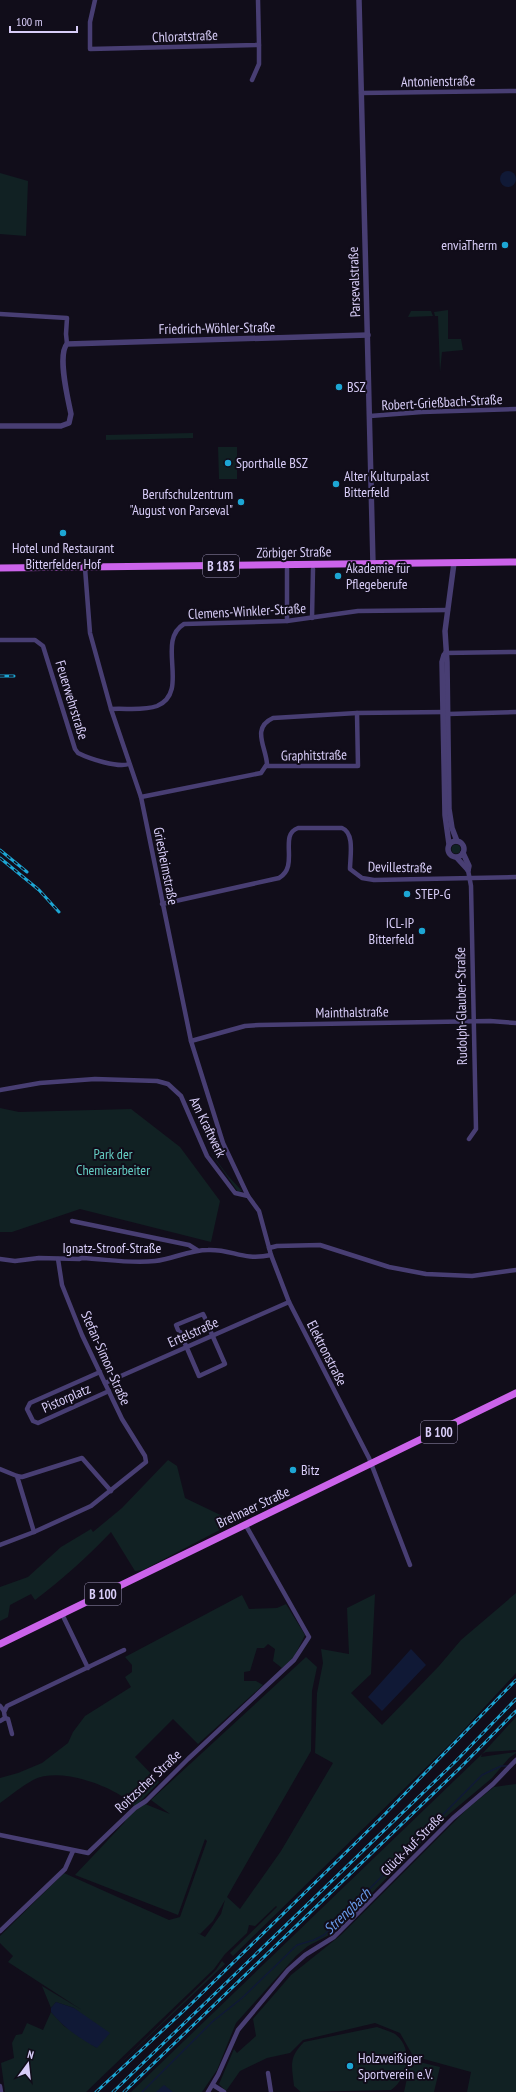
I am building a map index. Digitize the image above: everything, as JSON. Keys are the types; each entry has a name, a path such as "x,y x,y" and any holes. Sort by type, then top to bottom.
{"main road":[{"name":"Zörbiger Straße","path":"0,568 516,562"},
{"name":"Brehnaer Straße","path":"0,1644 516,1393"}],"street":[{"name":"Chloratstraße","path":"95,0 90,22 90,49 259,44"},
{"path":"252,80 259,64 258,0"},
{"name":"Parsevalstraße","path":"359,0 373,564"},
{"name":"Antonienstraße","path":"361,93 516,91"},
{"path":"0,314 67,318 66,334 68,344 64,349 64,366 71,414 69,423 61,426 0,426"},
{"name":"Friedrich-Wöhler-Straße","path":"68,344 368,335"},
{"name":"Robert-Grießbach-Straße","path":"370,416 422,412 516,409"},
{"name":"Rudolph-Glauber-Straße","path":"454,563 445,631 445,653 442,662 446,712 450,817 453,835 457,841 463,845 463,853 468,866 470,878 476,1129 469,1139"},
{"name":"Griesheimstraße","path":"85,568 89,628 111,709 141,797 191,1040 221,1136 248,1196"},
{"path":"287,569 287,621"},
{"path":"312,569 312,618"},
{"name":"Clemens-Winkler-Straße","path":"111,709 148,708 158,705 165,700 170,694 172,685 172,650 174,635 178,628 184,624 287,621 358,611 448,610"},
{"name":"Feuerwehrstraße","path":"0,640 35,640 43,646 75,749 78,753 114,764 125,766 130,764"},
{"path":"445,653 516,652"},
{"name":"Rudolph-Glauber-Straße","path":"446,712 445,815 449,844 447,848 448,854 451,857 457,858 468,870"},
{"name":"Graphitstraße","path":"266,766 260,735 263,726 270,719 281,716 357,713 516,712"},
{"name":"Graphitstraße","path":"141,797 259,774 266,766 358,766 357,713"},
{"name":"Devillestraße","path":"162,904 279,878 288,870 289,837 293,830 298,828 342,828 347,830 350,836 350,869 362,878 374,880 470,878"},
{"path":"449,844 457,841"},
{"path":"457,858 463,853"},
{"path":"470,878 516,877"},
{"name":"Mainthalstraße","path":"191,1040 245,1026 259,1025 474,1022 516,1023"},
{"name":"Am Kraftwerk","path":"0,1090 40,1083 95,1079 157,1081 168,1084 181,1096 207,1156 235,1193 248,1196 259,1211 269,1248"},
{"path":"72,1221 188,1245 197,1250"},
{"path":"269,1248 277,1246 320,1245 389,1268 426,1274 472,1276 516,1270"},
{"name":"Elektronstraße","path":"269,1248 290,1302 372,1464 410,1565"},
{"name":"Ignatz-Stroof-Straße","path":"0,1259 15,1261 39,1258 82,1258 153,1262 197,1250 216,1250 249,1258 271,1255"},
{"name":"Stefan-Simon-Straße","path":"58,1259 62,1285 82,1335 122,1419 145,1456 146,1462 111,1491"},
{"name":"Ertelstraße","path":"106,1383 186,1346 290,1302"},
{"path":"203,1314 213,1335 225,1364 199,1376 176,1325 203,1314"},
{"name":"Pistorplatz","path":"100,1372 30,1403 27,1409 33,1421 38,1422 109,1391"},
{"path":"0,1469 22,1477 82,1458 111,1491 91,1506 34,1532 0,1544"},
{"path":"17,1476 34,1532"},
{"name":"Roitzscher Straße","path":"74,1851 88,1853 135,1808 146,1801 188,1759 294,1660 309,1637 245,1524"},
{"path":"62,1614 88,1668"},
{"path":"4,1711 7,1706 124,1650"},
{"path":"0,1706 4,1711 5,1718 8,1719 12,1734"},
{"path":"0,1721 5,1718"},
{"name":"Glück-Auf-Straße","path":"208,2092 213,2085 238,2030 288,1970 305,1955 334,1937 453,1818 492,1784 515,1760"},
{"path":"0,1835 74,1851 65,1869 0,1931"},
{"path":"268,2073 271,2092"},
{"path":"213,2085 224,2092"},
{"path":"0,2086 1,2092"}],"green space":[{"path":"0,173 28,181 26,236 0,234"},
{"path":"448,310 448,339 461,339 463,350 442,352 440,372 438,316 435,316 434,312"},
{"path":"411,311 431,311 433,316 408,317"},
{"path":"193,433 193,438 106,440 106,435"},
{"name":"Sporthalle BSZ","path":"218,447 237,447 237,479 219,479"},
{"path":"456,844 461,849 456,854 451,849"},
{"name":"Park der Chemiearbeiter","path":"0,1108 19,1112 131,1109 180,1147 220,1201 211,1242 80,1209 12,1232 0,1232"},
{"path":"206,1146 228,1176 242,1191 238,1192"},
{"path":"168,1460 177,1466 185,1498 235,1522 143,1570 135,1571 111,1532 74,1568 35,1600 31,1594 10,1605 8,1617 0,1621 0,1587 28,1577 61,1547 91,1529 93,1532 122,1508"},
{"path":"516,1593 516,1673 457,1737 233,1956 230,1953 277,1907 276,1906 255,1926 249,1925 247,1933 225,1954 214,1969 86,2092 5,2092 1,2063 14,2058 12,2043 16,2035 22,2034 27,2023 43,2030 51,2012 64,2026 97,2048 79,2012 74,2008 56,2002 51,2008 42,1986 82,2010 8,1962 13,1956 0,1943 0,1936 64,1873 169,1920 180,1917 207,1841 205,1839 178,1915 75,1875 124,1823 134,1805 125,1798 100,1785 86,1780 57,1775 44,1776 33,1780 0,1803 0,1778 18,1773 42,1763 68,1743 73,1732 85,1716 131,1687 125,1677 132,1672 132,1665 125,1657 242,1595 249,1609 277,1608 286,1604 305,1635 294,1657 282,1668 273,1661 275,1649 268,1644 264,1648 257,1648 250,1671 244,1672 244,1681 256,1681 263,1685 198,1744 173,1719 135,1757 159,1782 140,1802 170,1814 151,1800 306,1657 317,1667 312,1691 311,1751 227,1897 240,1909 281,1851 333,1763 315,1753 317,1693 323,1663 321,1649 349,1654 347,1608 375,1594 371,1674 351,1693 382,1725 439,1666 461,1640","holes":["225,1900 221,1914 205,1937 196,1932 200,1934 213,1921"]},
{"path":"516,1717 516,1750 486,1752 482,1754"},
{"path":"516,1752 492,1778 448,1815 333,1933 308,1946 296,1956 236,2023 217,2070 202,2092 131,2092 482,1754 481,1757"},
{"path":"516,1784 516,2092 467,2092 471,2072 413,2056 400,2033 375,2023 303,2040 290,2053 267,2058 240,2071 226,2091 219,2084 234,2049 237,2053 256,2036 253,2019 291,1975 341,1935 468,1808 494,1787"},
{"path":"222,1961 225,1964 104,2079 216,1970"},
{"path":"377,2027 395,2034 405,2047 407,2055 405,2071 397,2085 391,2090 301,2092 294,2086 292,2062 295,2053 304,2042"},
{"path":"411,2060 440,2067 434,2092 404,2092"}],"water":[{"path":"505,171 511,171 516,176 514,185 511,187 505,187 500,182 500,176"},
{"path":"411,1649 426,1665 382,1711 368,1697"},
{"path":"56,2002 74,2008 110,2033 97,2048 90,2044 67,2028 51,2012 51,2008"},
{"path":"164,2085 173,2092 156,2092"}],"waterway":[{"name":"Strengbach","path":"142,2092 212,2022 242,1998 297,1945 314,1940 324,1935 482,1775 501,1766 508,1766"}],"railway":[{"path":"0,676 14,676"},
{"path":"0,850 27,872"},
{"path":"0,858 39,890 59,912"},
{"path":"96,2092 190,2005 383,1816 516,1680"},
{"path":"113,2092 456,1761 516,1699"},
{"path":"124,2092 461,1767 516,1711"}],"place":[{"name":"enviaTherm","path":"505,245"},
{"name":"BSZ","path":"339,387"},
{"name":"Sporthalle BSZ","path":"228,463"},
{"name":"Alter Kulturpalast Bitterfeld","path":"336,484"},
{"name":"Berufschulzentrum \"August von Parseval\"","path":"241,502"},
{"name":"Hotel und Restaurant Bitterfelder Hof","path":"63,533"},
{"name":"Akademie für Pflegeberufe","path":"338,576"},
{"name":"STEP-G","path":"407,894"},
{"name":"ICL-IP Bitterfeld","path":"422,931"},
{"name":"Bitz","path":"293,1470"},
{"name":"Holzweißiger Sportverein e.V.","path":"350,2066"}]}
